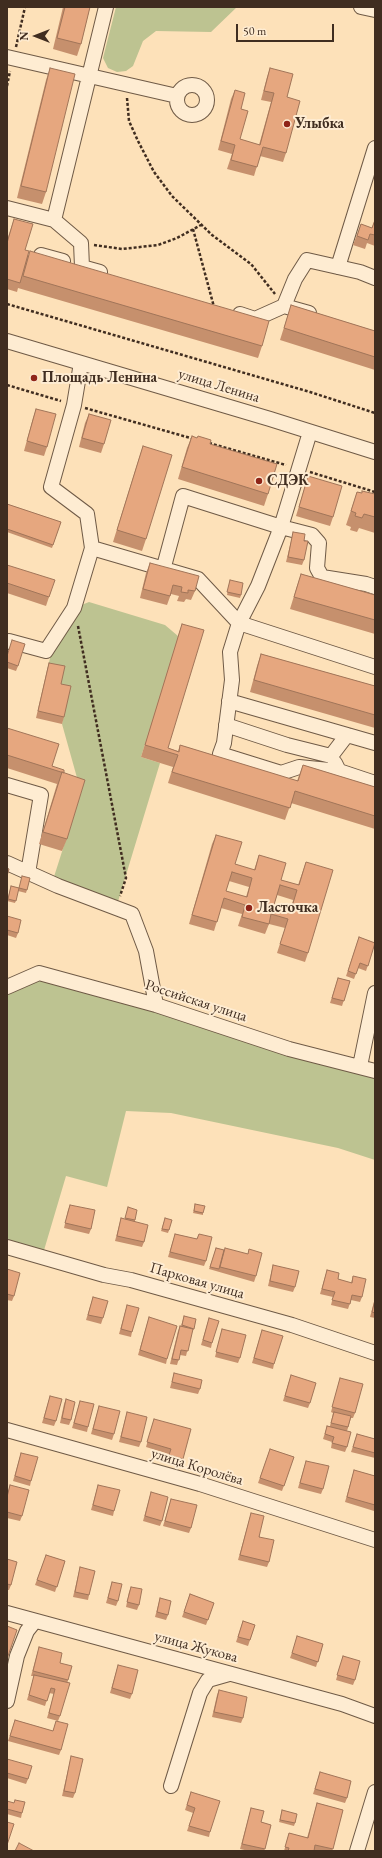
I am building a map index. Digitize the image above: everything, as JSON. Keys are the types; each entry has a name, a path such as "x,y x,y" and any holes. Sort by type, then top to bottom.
{"street":[{"path":"54,220 106,7"},
{"path":"361,7 375,10"},
{"path":"7,57 177,96"},
{"path":"338,267 375,148"},
{"path":"7,208 54,220 81,243 82,267"},
{"path":"41,255 112,276"},
{"path":"284,306 295,279 307,260 360,272 375,278"},
{"path":"214,307 255,319 284,306 322,317"},
{"name":"улица Ленина","path":"7,341 375,452"},
{"path":"7,642 10,641 46,651 74,608 92,548 87,514 51,487 74,405 81,363"},
{"path":"310,432 282,527 258,586 239,623 230,652 232,680 226,726 220,754 281,774 299,767 339,771 375,783"},
{"path":"163,570 183,496 312,535 319,543 318,568 322,577 366,584 375,587"},
{"path":"92,548 198,579 239,623 375,666"},
{"path":"229,701 375,743"},
{"path":"226,726 287,745 331,756 339,771"},
{"path":"331,756 347,735"},
{"path":"7,785 41,795 28,873"},
{"path":"7,863 28,873 132,914 146,951 156,1004"},
{"name":"Российская улица","path":"7,987 39,973 156,1004 289,1049 375,1071"},
{"path":"360,1066 375,993"},
{"name":"Парковая улица","path":"7,1247 104,1275 131,1280 292,1325 375,1353"},
{"name":"улица Королёва","path":"7,1430 200,1484 375,1540"},
{"name":"улица Жукова","path":"7,1613 342,1704 375,1716"},
{"path":"7,1701 17,1656 27,1631 35,1621"},
{"path":"171,1786 200,1693 208,1680 229,1674"},
{"path":"357,1851 375,1792"}],"path":[{"path":"125,84 129,121 147,160 172,196 201,225 251,264 284,306"},
{"path":"81,243 122,249 158,245 177,238 201,225"},
{"path":"193,229 214,307"},
{"path":"7,304 310,392 375,413"},
{"path":"7,385 195,439"},
{"path":"203,441 375,492"},
{"path":"74,608 126,878 116,908"}],"green space":[{"path":"116,7 237,7 211,32 156,31 143,41 133,66 126,71 117,72 108,68 103,58"},
{"path":"89,602 165,625 178,636 141,757 160,763 116,908 52,883 81,792 62,724 68,694 47,670 56,635 74,608"},
{"path":"39,973 375,1071 375,1160 338,1148 171,1113 126,1111 107,1187 66,1176 42,1257 7,1247 7,987"}],"building":[{"path":"65,7 90,7 81,44 57,38"},
{"path":"50,68 75,74 46,192 21,186"},
{"path":"270,68 293,74 287,97 300,101 286,153 263,147 257,167 231,160 235,145 221,141 235,90 245,93 241,109 248,111 240,139 260,145 274,93 264,91"},
{"path":"14,219 33,224 25,250 29,251 20,283 7,279 7,243"},
{"path":"375,220 375,235 370,234 368,240 357,236 361,224 372,228"},
{"path":"30,251 269,321 262,346 23,276"},
{"path":"291,305 375,331 375,357 284,328"},
{"path":"36,409 56,414 47,447 27,441"},
{"path":"89,414 111,420 104,444 82,438"},
{"path":"192,436 197,438 198,436 211,440 210,444 277,464 268,494 182,467"},
{"path":"143,446 172,455 146,539 117,530"},
{"path":"308,476 342,486 333,517 299,507"},
{"path":"362,491 375,494 375,517 364,514 362,518 355,516 356,513 351,511 357,492 362,493"},
{"path":"7,504 61,522 53,545 7,529"},
{"path":"293,532 305,534 304,541 308,541 304,560 288,557"},
{"path":"150,563 199,576 195,591 188,590 188,593 181,592 182,587 173,585 170,596 143,589"},
{"path":"7,565 55,580 49,597 7,583"},
{"path":"301,574 375,595 375,620 294,597"},
{"path":"230,580 243,583 241,595 227,592"},
{"path":"182,624 204,630 168,748 179,752 180,745 298,781 303,765 375,787 375,816 295,791 290,808 172,772 178,755 145,745"},
{"path":"12,640 25,644 18,666 7,662 7,656"},
{"path":"261,654 375,686 375,715 254,680"},
{"path":"49,663 65,666 61,684 71,686 64,717 38,711"},
{"path":"7,728 59,744 52,766 64,770 64,773 7,755"},
{"path":"62,772 85,780 67,839 43,832"},
{"path":"216,835 242,842 235,864 255,870 259,855 286,863 281,880 299,885 306,862 333,870 308,953 280,944 288,919 271,914 269,924 242,917 245,905 224,898 217,922 192,915","holes":["232,872 252,878 247,897 226,891","280,885 297,890 290,913 273,908"]},
{"path":"22,876 30,878 27,890 19,888"},
{"path":"11,886 19,888 16,901 8,899"},
{"path":"7,916 21,920 18,933 7,930"},
{"path":"359,937 375,943 368,966 360,963 356,974 348,971"},
{"path":"338,978 350,981 344,1001 332,998"},
{"path":"195,1204 205,1206 203,1213 194,1211"},
{"path":"70,1205 95,1210 91,1229 65,1223"},
{"path":"128,1207 137,1210 135,1220 125,1218"},
{"path":"121,1218 148,1225 144,1242 117,1236"},
{"path":"165,1218 172,1220 169,1230 162,1229"},
{"path":"175,1234 197,1239 199,1234 212,1237 206,1261 170,1252"},
{"path":"216,1248 224,1250 219,1269 210,1267"},
{"path":"225,1248 248,1254 249,1249 262,1253 256,1276 220,1267"},
{"path":"273,1265 299,1271 295,1287 270,1281"},
{"path":"7,1269 20,1273 14,1296 7,1294"},
{"path":"327,1270 339,1273 338,1279 352,1283 353,1276 366,1279 362,1297 352,1295 350,1304 332,1300 335,1292 322,1289"},
{"path":"93,1297 108,1301 103,1318 88,1315"},
{"path":"375,1300 375,1313 372,1312"},
{"path":"127,1305 139,1308 132,1332 121,1329"},
{"path":"184,1316 196,1319 194,1329 182,1325"},
{"path":"149,1317 177,1326 167,1359 140,1350"},
{"path":"209,1318 219,1321 212,1343 203,1340"},
{"path":"180,1326 193,1329 188,1351 181,1350 179,1360 172,1359"},
{"path":"222,1329 246,1335 240,1358 216,1352"},
{"path":"262,1330 283,1336 274,1364 254,1358"},
{"path":"174,1373 202,1380 200,1389 172,1382"},
{"path":"291,1375 316,1383 310,1403 285,1396"},
{"path":"340,1378 363,1384 355,1413 332,1407"},
{"path":"50,1396 62,1399 56,1421 44,1418"},
{"path":"66,1399 75,1402 71,1420 62,1418"},
{"path":"80,1401 94,1404 88,1427 74,1423"},
{"path":"99,1406 120,1411 114,1434 93,1429"},
{"path":"127,1412 147,1417 141,1442 121,1437"},
{"path":"334,1412 351,1416 348,1427 331,1423"},
{"path":"154,1419 191,1429 183,1459 169,1455 171,1449 147,1442"},
{"path":"327,1426 351,1432 347,1447 332,1443 334,1437 325,1434"},
{"path":"357,1434 375,1439 375,1453 353,1447"},
{"path":"270,1449 294,1457 284,1486 260,1478"},
{"path":"21,1453 38,1457 31,1481 15,1476"},
{"path":"306,1461 329,1466 323,1489 300,1483"},
{"path":"354,1470 375,1476 375,1505 347,1497"},
{"path":"10,1485 29,1490 22,1516 7,1512 7,1497"},
{"path":"98,1485 120,1490 114,1511 93,1505"},
{"path":"151,1492 168,1497 162,1521 145,1516"},
{"path":"171,1499 197,1505 191,1528 165,1521"},
{"path":"251,1513 264,1516 259,1537 274,1540 269,1562 240,1555"},
{"path":"46,1555 65,1561 57,1587 37,1580"},
{"path":"7,1559 17,1562 11,1585 7,1584"},
{"path":"80,1567 95,1571 89,1595 75,1592"},
{"path":"112,1582 122,1584 118,1601 108,1598"},
{"path":"131,1587 142,1589 139,1605 127,1602"},
{"path":"190,1594 214,1603 208,1620 184,1612"},
{"path":"160,1598 171,1601 168,1615 157,1612"},
{"path":"243,1621 255,1625 250,1640 238,1637"},
{"path":"7,1626 17,1630 7,1659"},
{"path":"297,1636 323,1644 318,1662 292,1653"},
{"path":"39,1647 62,1653 60,1663 72,1666 68,1680 33,1671"},
{"path":"343,1656 360,1661 355,1680 337,1675"},
{"path":"118,1665 138,1670 132,1694 112,1688"},
{"path":"34,1675 70,1683 60,1716 49,1713 55,1689 51,1688 47,1701 29,1695"},
{"path":"219,1690 247,1697 243,1718 214,1712"},
{"path":"15,1720 53,1731 56,1721 68,1724 61,1750 10,1736"},
{"path":"71,1756 83,1759 75,1793 64,1791"},
{"path":"7,1759 32,1766 28,1779 7,1773"},
{"path":"320,1772 351,1781 347,1798 315,1789"},
{"path":"191,1792 220,1801 210,1832 189,1826 195,1808 187,1805"},
{"path":"15,1800 25,1802 22,1813 7,1809 7,1801 14,1803"},
{"path":"317,1803 343,1810 333,1849 315,1845 314,1851 288,1851 289,1848 285,1847 289,1833 308,1838"},
{"path":"251,1808 264,1811 261,1822 271,1825 265,1849 242,1844"},
{"path":"282,1810 297,1814 295,1823 280,1820"},
{"path":"7,1822 14,1824 7,1845"},
{"path":"19,1843 34,1851 15,1851"}],"place":[{"name":"Улыбка","path":"287,124"},
{"name":"Площадь Ленина","path":"34,378"},
{"name":"СДЭК","path":"259,481"},
{"name":"Ласточка","path":"249,908"}]}
